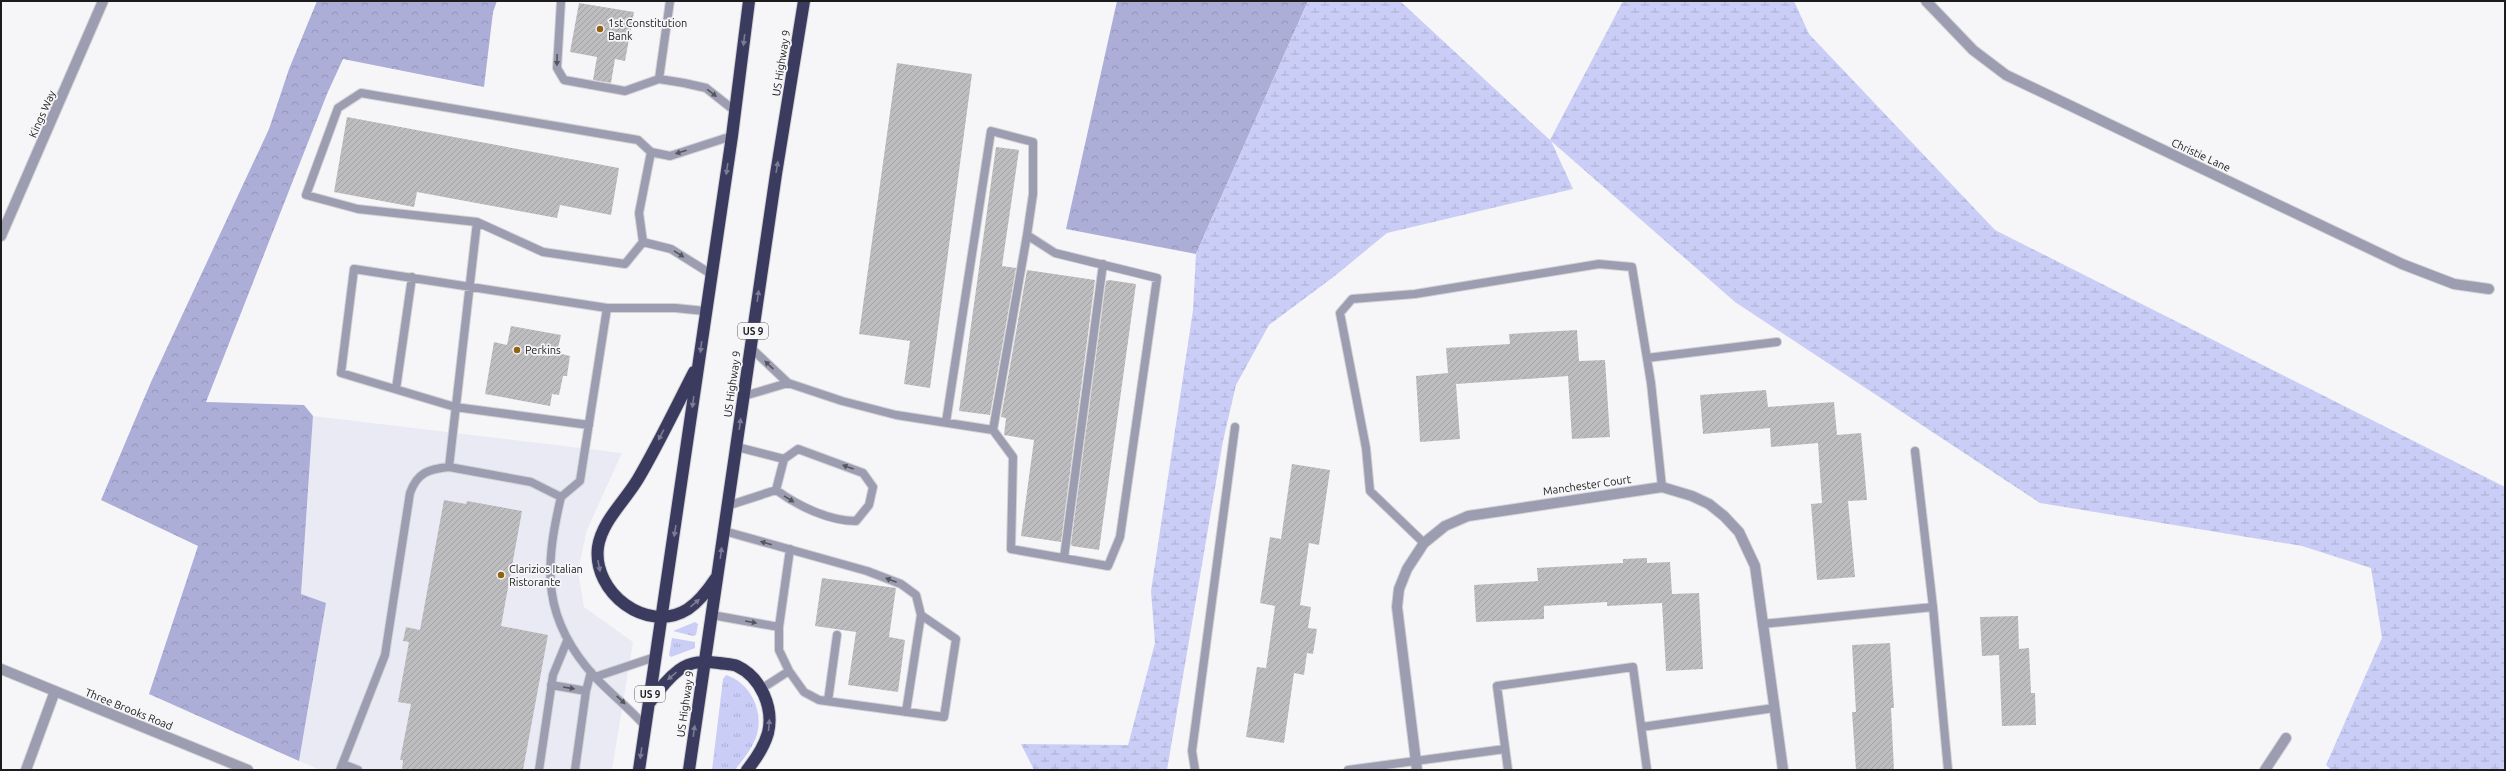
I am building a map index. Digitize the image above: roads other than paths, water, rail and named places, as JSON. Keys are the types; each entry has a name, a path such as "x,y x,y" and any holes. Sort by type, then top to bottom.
{"highway":[{"name":"US 9","path":"639,770 732,136 749,1"},
{"name":"US Highway 9","path":"689,770 750,347 804,1"},
{"path":"699,363 638,480 604,528 598,546 601,575 606,586 618,601 635,610 662,617 687,610 704,596 718,575"},
{"path":"648,704 664,683 680,670 705,661 736,666 747,673 761,689 766,701 769,716 768,732 763,746 747,770"}],"street":[{"name":"Kings Way","path":"1,236 103,1"},
{"name":"Christie Lane","path":"1926,1 1973,50 2006,75 2402,264 2454,284 2489,289"},
{"name":"Manchester Court","path":"1417,766 1397,607 1399,589 1407,569 1424,543 1445,526 1476,513 1662,487 1692,496 1709,504 1724,516 1739,532 1755,566 1783,770"},
{"name":"Three Brooks Road","path":"1,669 248,770"},
{"path":"26,770 55,691"},
{"path":"2265,770 2286,738"}],"lane":[{"path":"561,1 557,68 564,80 626,91 659,79 684,83 706,88 735,111"},
{"path":"659,79 670,1"},
{"path":"651,152 639,213 643,242 625,264 543,252 477,222 358,208 306,195 338,108 361,93 638,140 651,152 670,156 732,136"},
{"path":"946,422 991,131 1033,142 1033,194 993,430"},
{"path":"449,467 477,222"},
{"path":"750,347 788,382 842,401 896,415 993,430 1013,457 1011,549 1108,566 1120,537 1157,278 1055,253 1026,235"},
{"path":"643,242 671,249 711,274"},
{"path":"1064,558 1103,264"},
{"path":"1424,543 1370,491 1366,448 1340,313 1352,299 1414,294 1599,264 1632,267 1647,358 1662,487"},
{"path":"589,425 455,407 342,373 354,269 607,308 676,308 705,312"},
{"path":"396,389 412,277"},
{"path":"607,308 580,481 561,497 553,532 549,582 554,608 568,641 594,674 645,726"},
{"path":"1647,358 1777,342"},
{"path":"744,396 788,382"},
{"path":"1195,770 1192,751 1234,427"},
{"path":"736,447 784,459"},
{"path":"798,449 863,473 873,487 869,505 856,521 843,521 792,501 776,490 784,459 798,449"},
{"path":"1915,451 1933,607 1948,770"},
{"path":"358,770 341,767 385,655 410,493 414,482 422,473 432,469 449,467 531,482 561,497"},
{"path":"728,506 776,490"},
{"path":"724,531 867,571 901,584 916,595 920,615 906,712"},
{"path":"790,549 779,627 779,650 789,671 804,692 819,700 944,717 956,639 920,615"},
{"path":"1762,624 1933,607"},
{"path":"712,615 779,627"},
{"path":"828,701 837,635"},
{"path":"539,770 553,675 568,641"},
{"path":"575,770 586,691 594,674 655,657"},
{"path":"1508,770 1504,749 1497,686 1634,667 1647,770"},
{"path":"761,689 789,671"},
{"path":"552,686 586,691"},
{"path":"1642,727 1774,708"},
{"path":"1348,770 1417,766 1504,749"}],"place":[{"name":"1st Constitution Bank","path":"600,29"},
{"name":"Perkins","path":"517,350"},
{"name":"Clarizios Italian Ristorante","path":"501,575"}]}
